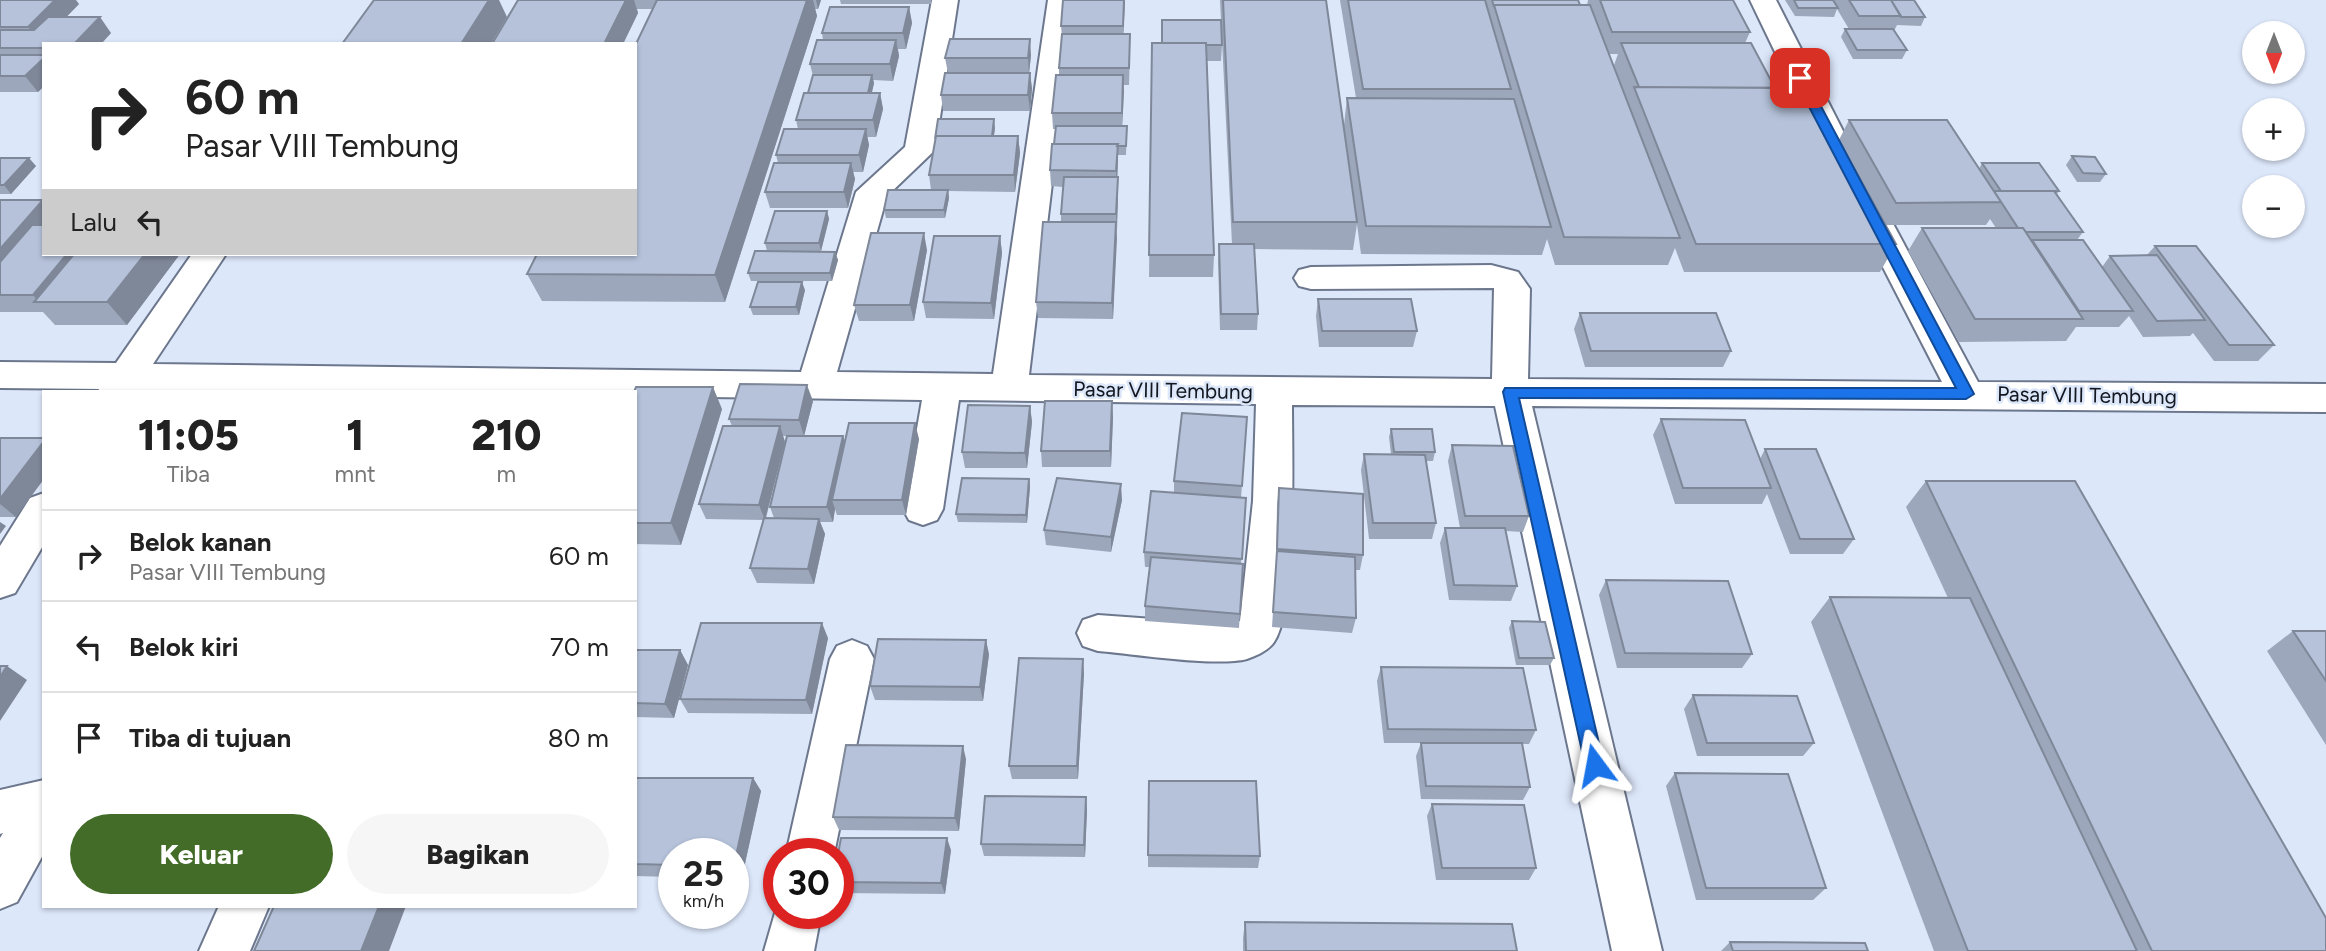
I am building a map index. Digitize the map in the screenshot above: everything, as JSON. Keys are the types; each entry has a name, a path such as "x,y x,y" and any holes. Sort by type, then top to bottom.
{"street":[{"path":"816,383 872,192 920,150 945,0"},
{"path":"1009,388 1061,0"},
{"path":"1746,0 1841,170 1956,393"},
{"path":"1763,0 1841,170"},
{"path":"120,384 208,256"},
{"path":"1311,278 1491,276 1506,280 1513,289 1510,392 1637,951"},
{"name":"Pasar VIII Tembung","path":"0,375 120,384 816,383 1274,391 1956,393 2326,398"},
{"path":"923,509 943,384"},
{"path":"1098,633 1223,642 1245,641 1258,631 1264,609 1273,500 1274,391"},
{"path":"0,581 42,512"},
{"path":"813,838 852,659"},
{"path":"0,812 42,804"},
{"path":"0,885 42,808"},
{"path":"224,951 244,908"},
{"path":"789,951 794,929"}],"building":[{"path":"0,0 55,0 28,27 0,27"},
{"path":"374,0 489,0 462,42 343,42"},
{"path":"518,0 626,0 605,42 493,42"},
{"path":"657,0 807,0 715,275 527,274 536,256 637,256 637,42"},
{"path":"1063,0 1124,0 1123,26 1061,26"},
{"path":"1223,0 1326,0 1357,222 1233,222"},
{"path":"1348,0 1485,0 1511,89 1363,89"},
{"path":"1492,0 1578,0 1580,5 1494,7"},
{"path":"1600,0 1733,0 1750,32 1612,32"},
{"path":"1794,0 1833,0 1838,8 1798,8"},
{"path":"1849,0 1891,0 1901,16 1859,16"},
{"path":"1891,0 1914,0 1925,17 1901,17"},
{"path":"1494,5 1590,5 1680,238 1564,237"},
{"path":"830,7 909,7 903,33 822,33"},
{"path":"48,17 100,17 76,42 42,42 42,48 0,48 0,30 34,30"},
{"path":"1162,20 1221,20 1222,45 1162,43"},
{"path":"1845,29 1893,29 1907,50 1857,50"},
{"path":"1062,34 1130,34 1129,68 1059,68"},
{"path":"950,39 1030,39 1028,58 945,58"},
{"path":"817,40 896,40 890,64 810,64"},
{"path":"1152,43 1206,43 1214,255 1149,255"},
{"path":"1621,43 1751,43 1775,88 1639,87"},
{"path":"0,55 42,55 42,60 25,76 0,76"},
{"path":"945,73 1030,73 1028,95 941,95"},
{"path":"813,75 872,75 868,93 808,93"},
{"path":"1056,75 1123,75 1122,113 1052,113"},
{"path":"1634,87 1810,88 1896,244 1696,244"},
{"path":"804,93 880,93 873,120 796,120"},
{"path":"1347,98 1514,99 1551,227 1366,226"},
{"path":"938,119 994,119 992,136 936,136 935,139"},
{"path":"1849,120 1947,120 2001,202 1896,203"},
{"path":"1056,126 1127,126 1126,146 1054,144"},
{"path":"784,129 866,129 859,155 776,155"},
{"path":"936,136 1018,136 1014,175 929,175"},
{"path":"1052,144 1118,144 1116,171 1050,170"},
{"path":"2072,156 2095,157 2106,174 2083,173"},
{"path":"0,158 29,158 4,185 0,185"},
{"path":"774,163 851,163 844,192 765,192"},
{"path":"1982,163 2039,163 2059,191 2001,191"},
{"path":"1064,177 1118,177 1116,214 1061,214"},
{"path":"888,190 948,190 944,210 884,210"},
{"path":"1994,191 2054,191 2083,232 2026,232 2023,228 2018,228"},
{"path":"0,200 42,200 42,201 0,249"},
{"path":"775,211 827,211 819,243 765,243"},
{"path":"1043,222 1116,222 1112,303 1036,302"},
{"path":"32,225 42,225 42,256 65,256 33,295 0,295 0,262"},
{"path":"1922,228 2023,228 2083,319 1975,319"},
{"path":"871,233 924,233 910,305 854,305"},
{"path":"934,236 1000,236 991,303 923,302"},
{"path":"2032,240 2083,240 2133,311 2079,311"},
{"path":"1219,244 1254,244 1258,314 1221,314"},
{"path":"2155,246 2196,246 2274,345 2229,345"},
{"path":"755,251 835,252 830,273 748,273"},
{"path":"2157,255 2205,320 2157,321 2110,256"},
{"path":"72,256 143,256 107,302 34,302"},
{"path":"758,282 802,282 796,307 750,307"},
{"path":"1318,299 1411,299 1417,331 1322,331"},
{"path":"1580,313 1716,313 1731,351 1591,351"},
{"path":"740,384 807,385 799,420 729,419"},
{"path":"636,387 713,387 671,523 637,523 637,390"},
{"path":"1045,401 1112,401 1110,451 1041,451"},
{"path":"968,405 1030,406 1025,453 962,452"},
{"path":"1182,413 1247,417 1242,486 1174,481"},
{"path":"1661,419 1745,420 1771,488 1683,488"},
{"path":"849,423 915,423 902,500 832,500"},
{"path":"723,426 780,426 759,505 699,504"},
{"path":"1391,429 1432,429 1435,452 1394,452"},
{"path":"787,436 843,436 827,507 770,507"},
{"path":"0,438 42,438 42,444 0,499"},
{"path":"1452,445 1513,446 1529,516 1465,516"},
{"path":"1765,449 1816,449 1854,539 1800,539"},
{"path":"1364,454 1425,455 1436,523 1373,523"},
{"path":"962,478 1029,479 1026,515 956,514"},
{"path":"1057,478 1121,484 1111,537 1044,530"},
{"path":"1926,481 2075,481 2326,918 2326,951 2152,951"},
{"path":"1279,488 1363,494 1363,555 1277,549"},
{"path":"1151,491 1246,498 1242,559 1144,552"},
{"path":"764,518 819,519 808,569 750,568"},
{"path":"1445,528 1505,528 1517,586 1454,585"},
{"path":"1277,551 1355,557 1356,618 1273,612"},
{"path":"1151,557 1243,564 1240,614 1145,606"},
{"path":"1606,580 1728,581 1752,654 1625,653"},
{"path":"1830,597 1970,598 2137,951 1968,951"},
{"path":"1512,621 1545,622 1554,658 1519,658"},
{"path":"701,623 822,623 806,700 680,699"},
{"path":"2293,631 2326,631 2326,681"},
{"path":"878,639 986,640 980,687 870,686"},
{"path":"637,650 680,650 665,704 637,703"},
{"path":"1019,658 1083,659 1077,766 1009,766"},
{"path":"0,666 7,666 0,677"},
{"path":"1381,667 1523,668 1536,730 1388,729"},
{"path":"1693,695 1797,696 1814,743 1707,743"},
{"path":"1421,743 1522,743 1530,787 1426,786"},
{"path":"846,745 963,746 955,818 833,817"},
{"path":"1675,773 1788,774 1826,888 1706,888"},
{"path":"637,778 753,778 740,838 658,838 658,865 637,864"},
{"path":"1149,781 1256,781 1260,856 1148,855"},
{"path":"985,796 1086,797 1084,845 981,844"},
{"path":"1432,804 1524,805 1536,868 1442,868"},
{"path":"854,838 947,838 941,883 854,882"},
{"path":"273,908 378,908 361,951 254,951"},
{"path":"1245,922 1512,924 1517,951 1246,951"},
{"path":"1730,942 1865,943 1868,951 1733,951"}],"route":[{"path":"1595,765 1510,392 1966,394 1800,78"}]}
